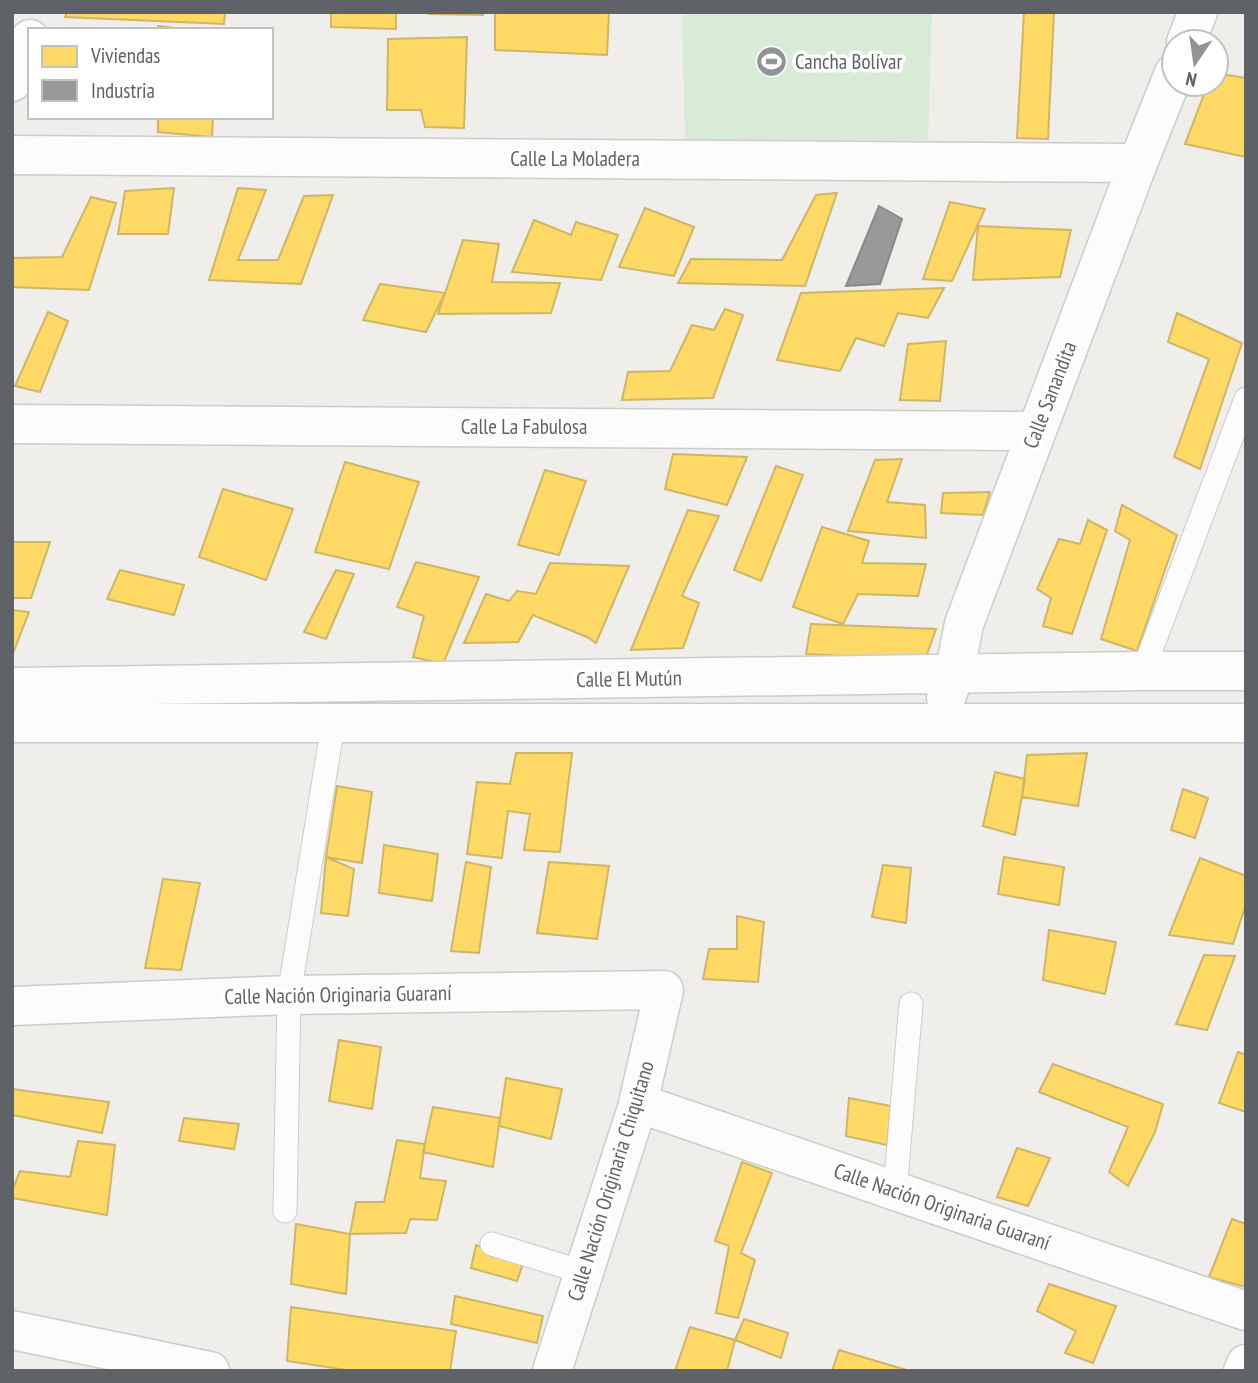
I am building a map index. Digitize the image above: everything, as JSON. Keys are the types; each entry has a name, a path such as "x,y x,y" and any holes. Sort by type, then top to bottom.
{"street":[{"path":"12,82 28,44"},
{"name":"Calle Sanandita","path":"939,721 954,675 964,624 1164,98"},
{"name":"Calle La Moladera","path":"12,155 1138,163"},
{"name":"Calle La Fabulosa","path":"12,424 1036,431"},
{"name":"Calle El Mutún","path":"12,687 1246,671"},
{"name":"Calle El Mutún","path":"12,723 1246,723"},
{"name":"Calle Nación Originaria Guaraní","path":"12,1006 289,995 664,990"},
{"name":"Calle Nación Originaria Chiquitano","path":"552,1371 638,1103 664,990"},
{"name":"Calle Nación Originaria Guaraní","path":"638,1103 1246,1311"},
{"path":"12,1330 210,1371"},
{"path":"1243,1371 1246,1364"}],"lane":[{"path":"1143,671 1246,399"},
{"path":"285,1211 289,995 333,725"},
{"path":"895,1191 911,1004"},
{"path":"492,1244 583,1272"}],"green space":[{"path":"682,12 932,12 928,140 685,141"}],"building: Viviendas":[{"path":"67,12 225,12 224,24 65,17"},
{"path":"331,12 396,12 396,29 331,27"},
{"path":"483,12 483,15 429,14"},
{"path":"495,12 609,12 607,55 495,50"},
{"path":"1024,12 1054,12 1048,139 1017,138"},
{"path":"467,37 464,128 425,127 421,110 387,110 388,39"},
{"path":"1230,75 1246,78 1246,157 1185,144 1203,98 1230,98"},
{"path":"158,119 213,119 212,137 158,132"},
{"path":"174,188 168,234 118,234 125,191"},
{"path":"238,188 266,190 238,260 278,260 304,196 333,195 301,284 209,280"},
{"path":"837,193 805,286 678,283 691,259 782,260 816,195"},
{"path":"91,197 116,203 89,290 12,287 12,258 62,257"},
{"path":"950,202 985,209 952,281 923,279"},
{"path":"645,208 694,227 674,276 619,267"},
{"path":"534,220 571,235 576,222 618,235 601,280 512,272"},
{"path":"978,226 1071,230 1060,277 973,280"},
{"path":"463,240 499,244 492,282 560,283 551,313 438,314"},
{"path":"380,284 445,293 426,332 363,320"},
{"path":"944,288 928,318 898,313 884,346 856,338 840,371 777,360 801,293"},
{"path":"725,309 743,315 713,398 622,400 628,372 670,371 692,325 714,330"},
{"path":"48,312 68,321 40,392 15,386"},
{"path":"1177,313 1242,343 1200,469 1174,457 1209,359 1168,342"},
{"path":"946,341 940,401 900,400 908,344"},
{"path":"673,454 747,457 727,505 665,489"},
{"path":"902,459 887,502 925,505 926,538 848,531 875,460"},
{"path":"345,462 419,482 389,569 315,552"},
{"path":"776,466 803,475 761,581 734,570"},
{"path":"545,470 586,481 559,555 518,545"},
{"path":"223,489 293,509 266,580 199,557"},
{"path":"990,492 983,515 941,513 943,493"},
{"path":"1122,505 1177,535 1137,651 1101,639 1130,540 1115,531"},
{"path":"688,510 719,516 682,596 699,603 683,648 631,650"},
{"path":"1088,520 1107,530 1072,634 1043,626 1051,598 1037,589 1059,539 1080,544"},
{"path":"822,527 869,541 862,563 926,564 918,596 858,594 843,624 793,607"},
{"path":"12,542 50,542 31,598 12,598"},
{"path":"416,562 479,577 443,664 413,657 424,616 397,607"},
{"path":"550,563 629,566 596,643 533,615 518,642 464,643 486,594 509,601 517,591 536,594"},
{"path":"120,570 184,585 174,615 107,599"},
{"path":"336,570 354,574 326,639 304,632"},
{"path":"12,610 29,612 12,656"},
{"path":"811,624 936,629 925,660 806,654"},
{"path":"516,753 572,753 560,852 524,850 530,814 508,811 502,858 467,854 477,782 510,784"},
{"path":"1087,753 1078,806 1022,797 1027,755"},
{"path":"995,772 1025,779 1015,835 983,826"},
{"path":"337,786 372,792 362,863 326,857"},
{"path":"1183,789 1208,798 1195,838 1171,830"},
{"path":"384,845 438,854 432,901 379,893"},
{"path":"326,857 354,869 348,916 321,913"},
{"path":"1004,857 1064,867 1059,905 998,894"},
{"path":"1200,858 1246,876 1246,904 1233,944 1169,935"},
{"path":"466,862 491,867 479,953 451,951"},
{"path":"549,862 609,866 597,939 537,933"},
{"path":"883,865 911,868 906,923 872,917"},
{"path":"163,879 200,883 181,970 145,968"},
{"path":"737,916 764,922 758,982 703,979 709,949 737,949"},
{"path":"1049,930 1116,942 1105,994 1043,980"},
{"path":"1204,955 1235,956 1207,1030 1176,1024"},
{"path":"339,1040 381,1047 372,1109 329,1101"},
{"path":"1238,1052 1246,1055 1246,1112 1219,1103"},
{"path":"1053,1064 1163,1104 1155,1132 1128,1186 1109,1172 1128,1127 1039,1092"},
{"path":"506,1078 562,1089 551,1139 499,1126"},
{"path":"12,1089 109,1102 102,1133 12,1115"},
{"path":"849,1098 891,1106 887,1145 846,1136"},
{"path":"433,1107 500,1118 493,1167 423,1152"},
{"path":"184,1118 239,1124 234,1149 179,1141"},
{"path":"397,1140 425,1144 420,1178 446,1181 437,1220 410,1219 406,1233 350,1234 356,1202 384,1202"},
{"path":"78,1141 115,1145 107,1215 12,1198 20,1171 70,1177"},
{"path":"1017,1148 1050,1158 1028,1206 997,1197"},
{"path":"742,1162 772,1173 741,1253 755,1260 738,1318 716,1313 729,1246 715,1241"},
{"path":"1232,1219 1246,1224 1246,1287 1209,1277"},
{"path":"296,1224 350,1234 346,1294 291,1284"},
{"path":"476,1245 524,1261 517,1281 471,1268"},
{"path":"1049,1284 1116,1306 1093,1363 1065,1353 1076,1331 1037,1311"},
{"path":"455,1296 543,1316 537,1343 451,1324"},
{"path":"291,1307 456,1331 450,1371 353,1371 287,1361"},
{"path":"744,1319 788,1333 781,1358 735,1340"},
{"path":"690,1327 735,1340 727,1371 675,1371"},
{"path":"839,1350 910,1371 832,1371"}],"building: Industria":[{"path":"879,206 902,219 880,284 846,286"}],"place":[{"name":"Cancha Bolívar","path":"772,62"}]}
